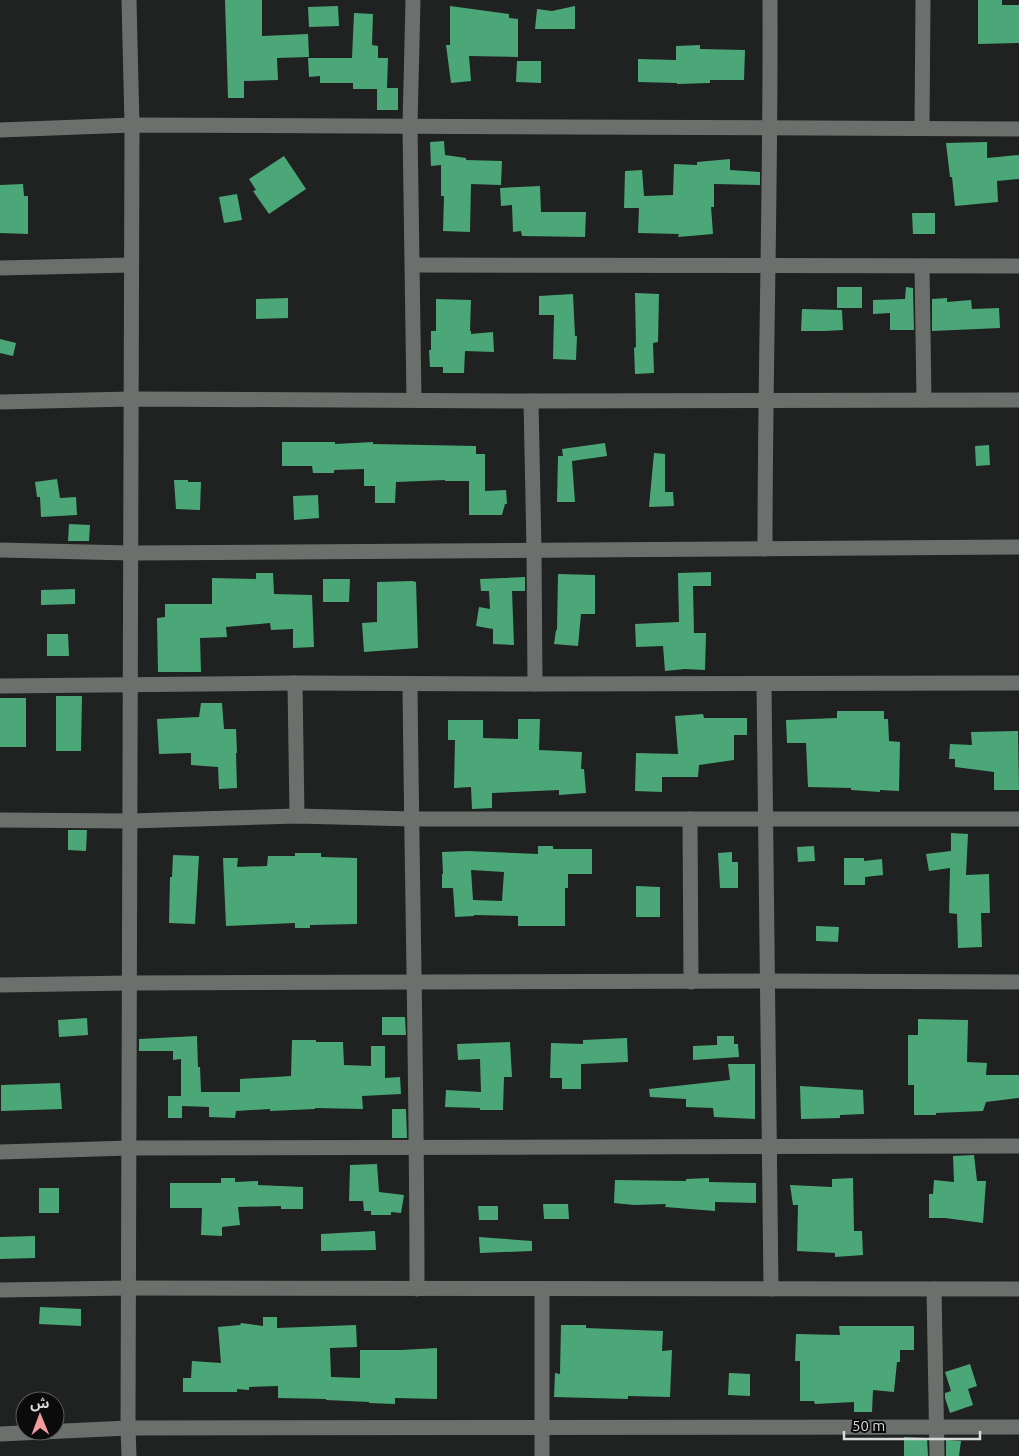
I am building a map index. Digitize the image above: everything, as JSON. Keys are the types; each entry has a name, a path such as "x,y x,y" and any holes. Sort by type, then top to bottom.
{"street":[{"path":"129,0 132,125 129,1456"},
{"path":"413,0 410,126 414,400"},
{"path":"765,549 771,128 770,0"},
{"path":"922,128 923,0"},
{"path":"0,130 132,125 1019,129"},
{"path":"0,268 131,265"},
{"path":"413,265 1019,266"},
{"path":"922,266 924,400"},
{"path":"0,402 130,399 531,401 1019,400"},
{"path":"531,401 535,684"},
{"path":"0,550 131,553 1019,547"},
{"path":"295,683 297,816"},
{"path":"0,686 295,683 1019,683"},
{"path":"410,684 413,983 417,1146 416,1289"},
{"path":"764,684 771,1289"},
{"path":"0,820 130,821 297,816 412,819 1019,819"},
{"path":"690,819 691,982"},
{"path":"0,985 768,981 1019,982"},
{"path":"0,1152 129,1148 417,1146 1019,1146"},
{"path":"0,1290 128,1288 1019,1289"},
{"path":"542,1289 542,1456"},
{"path":"934,1289 937,1456"},
{"path":"0,1434 128,1428 1019,1427"}],"building":[{"path":"225,0 262,0 262,36 308,34 309,57 277,58 278,80 244,81 244,98 228,98"},
{"path":"978,0 1002,0 1002,5 1019,5 1019,43 978,44"},
{"path":"338,6 339,26 309,27 308,7"},
{"path":"450,6 509,14 509,18 518,19 518,57 469,56 471,81 451,83 446,45 450,45"},
{"path":"575,6 575,29 535,29 537,9 552,11"},
{"path":"354,13 373,14 372,45 378,46 378,58 388,58 387,88 398,88 398,110 377,110 377,89 353,89 353,83 320,83 320,76 309,77 308,58 352,58"},
{"path":"700,45 700,49 745,50 744,80 710,80 710,83 677,84 638,82 638,59 676,60 676,46"},
{"path":"517,61 541,61 541,83 516,82"},
{"path":"444,141 445,155 466,158 466,160 502,161 501,185 471,184 470,232 443,231 444,196 441,196 441,165 431,166 430,142"},
{"path":"987,142 987,158 1019,155 1019,179 997,181 998,202 955,206 946,143"},
{"path":"284,156 306,189 269,214 253,191 256,190 249,179"},
{"path":"730,159 730,170 760,172 760,185 714,184 714,207 711,207 713,234 678,237 679,234 638,233 639,208 624,208 625,171 642,170 644,196 673,195 674,164 697,165 697,162"},
{"path":"23,184 24,196 28,196 28,234 0,233 0,185"},
{"path":"540,186 541,212 586,212 585,237 522,236 521,231 513,232 512,205 501,206 500,188"},
{"path":"237,194 242,220 224,223 219,197"},
{"path":"912,213 935,213 935,234 913,234"},
{"path":"837,287 862,287 862,308 837,308"},
{"path":"906,287 913,288 914,330 890,330 890,313 873,314 873,300 905,299"},
{"path":"635,293 659,294 658,342 653,343 654,373 635,374"},
{"path":"573,294 575,336 577,336 576,360 553,359 554,315 539,315 539,296"},
{"path":"288,298 288,318 256,319 256,299"},
{"path":"947,298 947,302 971,300 972,309 999,308 1000,328 932,331 932,299"},
{"path":"436,299 471,300 471,334 493,332 494,352 465,351 464,373 443,373 443,367 430,367 431,331 436,331"},
{"path":"802,309 842,310 843,330 801,331"},
{"path":"0,339 16,343 13,356 0,353"},
{"path":"282,442 335,442 335,444 373,442 373,444 476,446 476,454 485,454 485,491 506,490 507,504 505,504 502,515 469,515 469,481 445,480 396,482 395,503 375,503 375,486 364,486 364,469 334,470 334,473 313,473 312,466 282,466"},
{"path":"605,443 607,456 572,461 575,502 557,502 558,456 563,456 562,449"},
{"path":"989,445 990,465 976,466 975,446"},
{"path":"654,453 665,454 665,492 673,492 674,506 649,507"},
{"path":"57,479 60,498 76,497 77,515 41,517 40,497 37,497 35,482"},
{"path":"174,480 201,482 200,510 176,509"},
{"path":"318,495 319,518 294,520 293,496"},
{"path":"69,524 90,525 89,541 68,541"},
{"path":"711,572 711,586 693,586 694,633 706,633 705,670 665,671 663,646 636,647 635,624 679,622 678,573"},
{"path":"256,573 273,573 274,594 312,595 314,647 293,648 293,629 271,630 270,623 226,627 227,637 200,638 201,672 158,672 157,618 165,617 165,604 212,604 212,578 256,579"},
{"path":"558,574 595,575 595,614 581,614 578,646 554,644 557,630"},
{"path":"525,577 525,591 512,591 514,645 493,644 493,629 476,626 479,607 490,609 489,591 481,591 480,579"},
{"path":"323,579 350,579 349,602 323,602"},
{"path":"377,582 416,582 418,648 364,652 362,623 377,622"},
{"path":"75,589 75,604 41,605 41,590"},
{"path":"47,634 68,634 69,656 47,656"},
{"path":"56,696 82,696 81,751 56,751"},
{"path":"0,698 26,698 26,747 0,747"},
{"path":"201,703 222,703 224,729 236,729 237,788 219,789 218,767 191,765 191,753 159,754 157,719 199,717"},
{"path":"837,711 884,711 884,719 888,719 889,741 900,742 899,791 880,790 880,792 851,790 851,788 808,787 806,743 787,743 786,720 837,718"},
{"path":"703,714 704,718 747,718 747,735 734,735 734,760 699,765 698,777 662,777 662,792 635,791 636,753 678,754 675,716"},
{"path":"518,719 540,719 539,750 582,752 581,769 584,769 586,793 559,795 559,790 492,793 492,808 472,809 471,787 454,788 455,740 448,740 448,720 483,720 483,738 518,739"},
{"path":"1018,731 1019,790 994,790 994,772 955,767 955,759 949,759 950,744 972,745 971,732"},
{"path":"68,830 87,830 86,851 68,850"},
{"path":"951,833 968,834 966,875 989,874 990,913 981,913 982,947 958,948 957,914 949,913 950,868 929,871 926,854 951,851"},
{"path":"538,846 553,846 553,849 592,849 592,874 568,874 568,888 565,888 565,926 518,926 518,916 474,915 455,917 453,888 442,888 442,852 468,851 538,854","holes":["471,870 504,872 502,901 473,900"]},
{"path":"814,846 815,861 798,862 797,847"},
{"path":"732,852 732,862 738,862 738,888 720,888 718,853"},
{"path":"295,853 321,853 321,857 357,858 357,924 310,925 310,928 295,928 295,923 226,926 223,858 238,858 237,867 267,866 268,856 295,856"},
{"path":"173,855 199,856 195,924 169,923 170,877 172,877"},
{"path":"844,858 864,858 864,861 882,859 883,875 865,877 865,885 844,885"},
{"path":"636,886 660,887 660,917 636,917"},
{"path":"816,926 839,927 838,942 816,941"},
{"path":"382,1017 405,1017 406,1035 382,1035"},
{"path":"87,1018 88,1035 59,1037 58,1020"},
{"path":"918,1019 968,1020 967,1062 987,1063 986,1075 1019,1075 1019,1098 986,1102 983,1111 914,1115 914,1085 908,1085 908,1035 918,1035"},
{"path":"197,1036 201,1092 240,1092 240,1079 291,1076 292,1040 316,1040 316,1042 343,1042 344,1065 371,1066 371,1046 385,1046 385,1078 400,1077 401,1094 362,1096 363,1109 315,1108 236,1111 235,1118 209,1117 209,1107 182,1106 182,1118 168,1118 168,1096 181,1096 181,1059 173,1060 173,1051 139,1051 139,1039"},
{"path":"717,1036 734,1036 734,1044 738,1044 739,1057 693,1060 693,1046 717,1045"},
{"path":"627,1038 628,1062 581,1064 581,1089 562,1089 562,1078 550,1078 551,1043 583,1044 583,1040"},
{"path":"510,1042 512,1077 504,1077 503,1110 445,1107 446,1090 481,1092 480,1059 458,1060 457,1044"},
{"path":"728,1064 755,1064 755,1119 714,1117 713,1108 686,1107 686,1099 650,1097 649,1089 730,1080"},
{"path":"60,1083 62,1109 1,1111 1,1085"},
{"path":"800,1086 863,1090 864,1114 840,1115 840,1118 801,1119"},
{"path":"392,1109 406,1109 407,1138 392,1138"},
{"path":"974,1155 977,1181 986,1181 983,1223 929,1218 929,1194 933,1194 934,1180 954,1182 953,1156"},
{"path":"377,1164 379,1192 404,1195 401,1213 391,1212 391,1215 371,1215 371,1211 364,1211 363,1201 349,1201 350,1165"},
{"path":"221,1178 235,1178 235,1182 258,1181 258,1185 303,1187 303,1209 281,1209 281,1206 238,1207 240,1225 222,1227 222,1236 201,1235 202,1208 170,1208 170,1183 221,1183"},
{"path":"709,1178 709,1182 756,1183 756,1203 715,1202 715,1211 665,1207 666,1204 634,1205 614,1203 615,1180 686,1181 686,1179"},
{"path":"853,1178 854,1231 862,1231 863,1255 835,1257 835,1253 797,1251 798,1205 793,1205 790,1185 832,1187 832,1179"},
{"path":"39,1188 59,1188 59,1213 39,1213"},
{"path":"543,1204 568,1204 569,1219 544,1219"},
{"path":"478,1206 498,1206 498,1220 479,1220"},
{"path":"375,1231 376,1250 321,1251 321,1234"},
{"path":"35,1236 35,1258 0,1259 0,1237"},
{"path":"479,1237 532,1241 532,1251 480,1253"},
{"path":"40,1307 81,1309 81,1326 39,1324"},
{"path":"263,1317 277,1317 277,1328 356,1325 357,1347 330,1348 331,1377 360,1378 360,1350 437,1348 437,1399 395,1398 395,1404 278,1398 278,1386 249,1387 249,1390 237,1389 237,1392 183,1392 183,1378 191,1378 192,1361 221,1363 218,1327 240,1325 241,1323 263,1326"},
{"path":"561,1325 586,1325 586,1328 663,1331 662,1351 672,1350 670,1397 628,1396 628,1399 554,1397 555,1373 560,1374"},
{"path":"839,1326 914,1326 914,1350 900,1350 900,1362 897,1362 894,1392 873,1390 872,1412 854,1412 854,1402 815,1404 814,1401 800,1401 800,1361 795,1361 796,1334 840,1335"},
{"path":"970,1364 977,1386 968,1389 973,1405 950,1413 945,1393 951,1391 945,1372"},
{"path":"729,1373 750,1374 750,1396 728,1395"},
{"path":"904,1437 927,1438 928,1456 904,1456"},
{"path":"946,1440 961,1441 959,1456 946,1456"}]}
